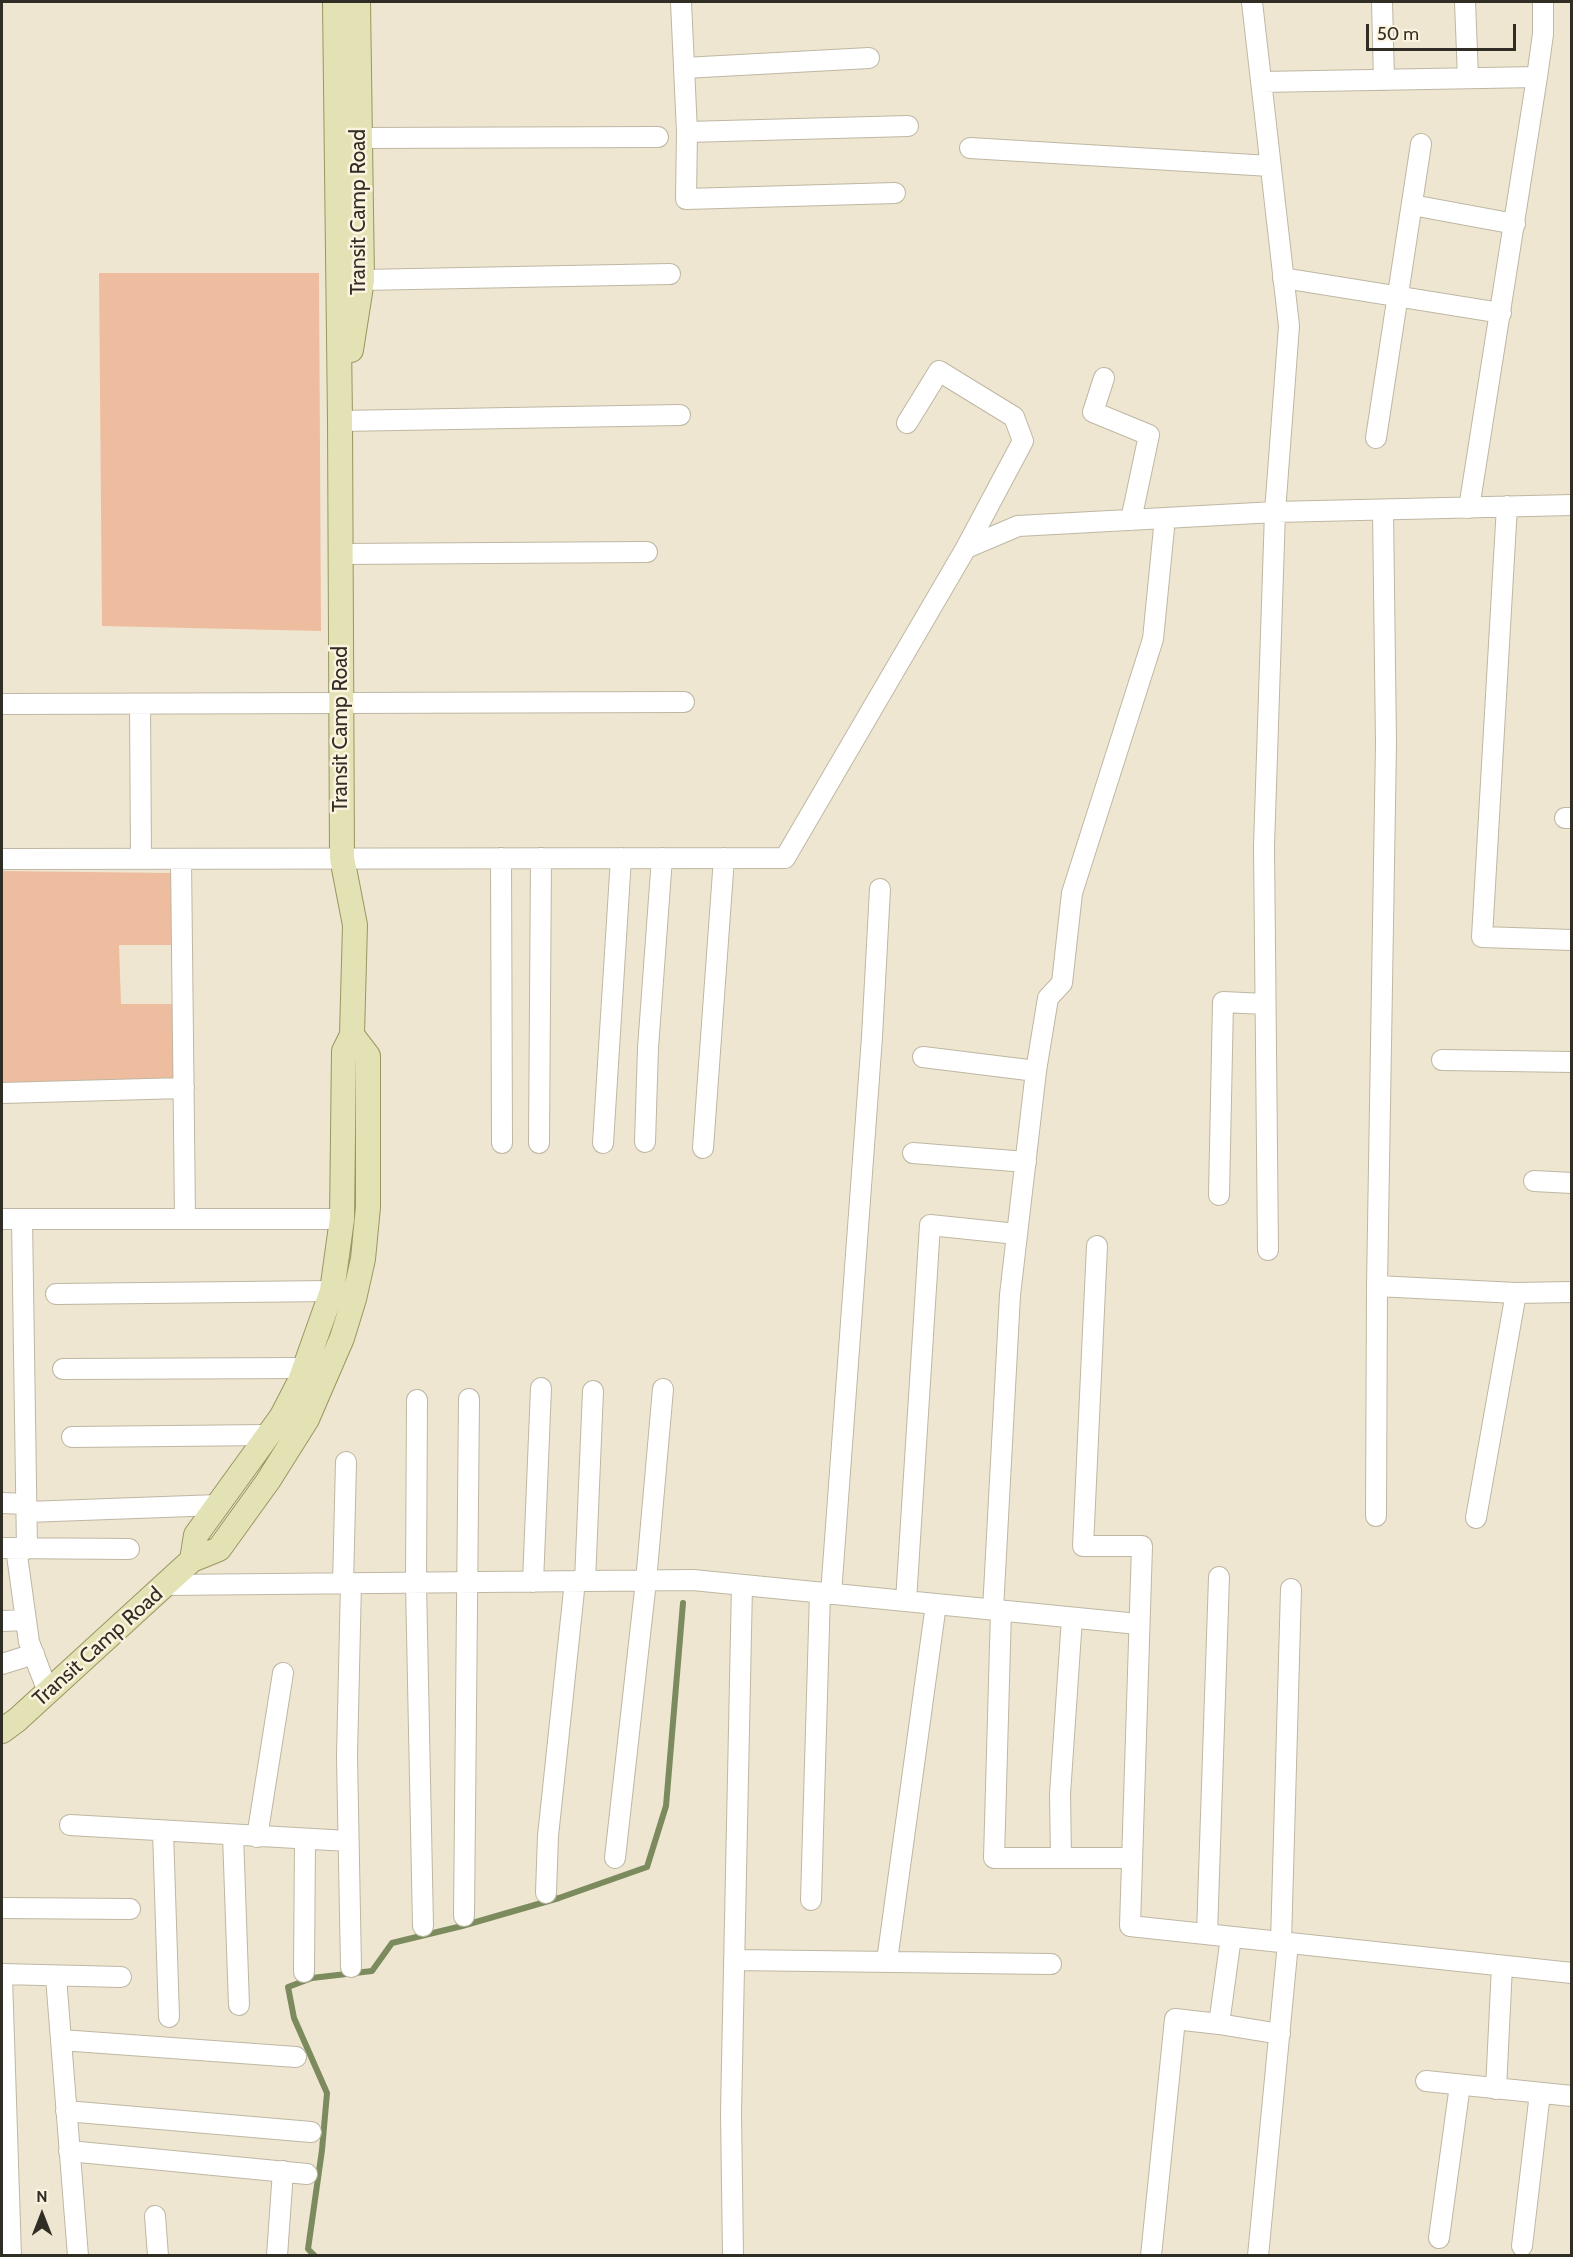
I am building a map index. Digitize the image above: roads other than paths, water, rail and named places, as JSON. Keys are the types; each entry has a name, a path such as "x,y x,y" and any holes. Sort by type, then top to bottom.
{"main road":[{"name":"Transit Camp Road","path":"192,1560 196,1535 282,1416 305,1368 332,1291 341,1228 344,1051 352,1035 355,925 342,858 340,421 350,281 348,138 335,2"},
{"name":"Transit Camp Road","path":"348,138 358,2"},
{"name":"Transit Camp Road","path":"2,1731 17,1720 192,1560 219,1549 268,1481 307,1419 342,1338 363,1259 368,1208 368,1056 352,1035"},
{"path":"341,1228 365,1239"}],"street":[{"path":"681,2 687,132 686,199 895,193"},
{"path":"1252,2 1289,326 1275,512 1264,846 1268,1250"},
{"path":"1382,2 1384,80"},
{"path":"1465,2 1468,78"},
{"path":"1469,508 1537,77 1543,34 1543,2"},
{"path":"684,68 869,58"},
{"path":"1261,82 1537,77"},
{"path":"687,132 908,126"},
{"path":"348,138 658,137"},
{"path":"1376,438 1421,144"},
{"path":"969,148 1270,166"},
{"path":"1412,205 1515,224"},
{"path":"350,281 670,274"},
{"path":"1283,278 1501,313"},
{"path":"2,859 785,858 966,548 1023,441 1014,417 939,371 907,423"},
{"path":"1104,378 1093,412 1149,435 1131,520"},
{"path":"340,421 680,415"},
{"path":"966,548 1018,526 1275,512 1572,505"},
{"path":"1507,506 1482,937 1572,940"},
{"path":"1376,1516 1377,1286 1386,743 1383,510"},
{"path":"1132,1858 994,1858 997,1610 1010,1295 1036,1071 1048,998 1062,983 1072,893 1153,639 1165,518"},
{"path":"341,554 647,552"},
{"path":"2,704 684,702"},
{"path":"140,704 141,859"},
{"path":"501,858 502,1143"},
{"path":"539,1143 541,858"},
{"path":"603,1143 621,858"},
{"path":"645,1142 648,1048 662,858"},
{"path":"703,1148 724,858"},
{"path":"181,859 185,1219"},
{"path":"811,1900 825,1594 872,1037 880,889"},
{"path":"1219,1195 1223,1002 1265,1004"},
{"path":"923,1057 1036,1071"},
{"path":"1442,1060 1572,1062"},
{"path":"2,1094 184,1088"},
{"path":"913,1153 1026,1162"},
{"path":"1534,1181 1572,1183"},
{"path":"2,1219 185,1219 341,1228"},
{"path":"22,1219 27,1508 15,1548 29,1642 48,1692"},
{"path":"906,1601 930,1225 1017,1234"},
{"path":"1097,1246 1083,1546 1142,1546 1130,1926 1572,1973"},
{"path":"1377,1286 1516,1293 1572,1292"},
{"path":"56,1294 332,1291"},
{"path":"1476,1518 1516,1293"},
{"path":"63,1369 305,1368"},
{"path":"533,1582 541,1388"},
{"path":"615,1858 646,1581 663,1389"},
{"path":"546,1893 548,1836 580,1581 593,1391"},
{"path":"464,1916 469,1399"},
{"path":"417,1400 416,1583 423,1926"},
{"path":"72,1437 268,1436"},
{"path":"346,1462 347,1756 351,1967"},
{"path":"2,1503 27,1508 218,1505"},
{"path":"15,1548 129,1549"},
{"path":"1207,1934 1219,1577"},
{"path":"165,1585 693,1580 1138,1624"},
{"path":"733,2256 731,2112 742,1585"},
{"path":"1258,2256 1280,2034 1285,1942 1291,1589"},
{"path":"887,1961 936,1604"},
{"path":"1061,1858 1060,1794 1072,1618"},
{"path":"2,1621 26,1620"},
{"path":"2,1664 34,1654"},
{"path":"257,1837 283,1673"},
{"path":"70,1825 348,1841"},
{"path":"163,1831 169,2017"},
{"path":"233,1835 239,2005"},
{"path":"304,1972 305,1839"},
{"path":"2,1908 130,1909"},
{"path":"1219,2024 1231,1937"},
{"path":"734,1960 1051,1964"},
{"path":"1496,2088 1502,1966"},
{"path":"11,2256 2,1976 121,1977"},
{"path":"56,1977 78,2256"},
{"path":"1151,2256 1175,2019 1280,2034"},
{"path":"61,2040 296,2057"},
{"path":"1426,2081 1572,2096"},
{"path":"1439,2238 1460,2085"},
{"path":"1522,2246 1540,2093"},
{"path":"66,2111 311,2132"},
{"path":"69,2151 307,2174"},
{"path":"277,2256 283,2171"},
{"path":"155,2216 158,2256"}],"waterway":[{"path":"315,2256 308,2249 322,2150 327,2093 294,2018 288,1987 312,1978 372,1971 392,1943 559,1898 647,1867 666,1806 683,1603"}]}
